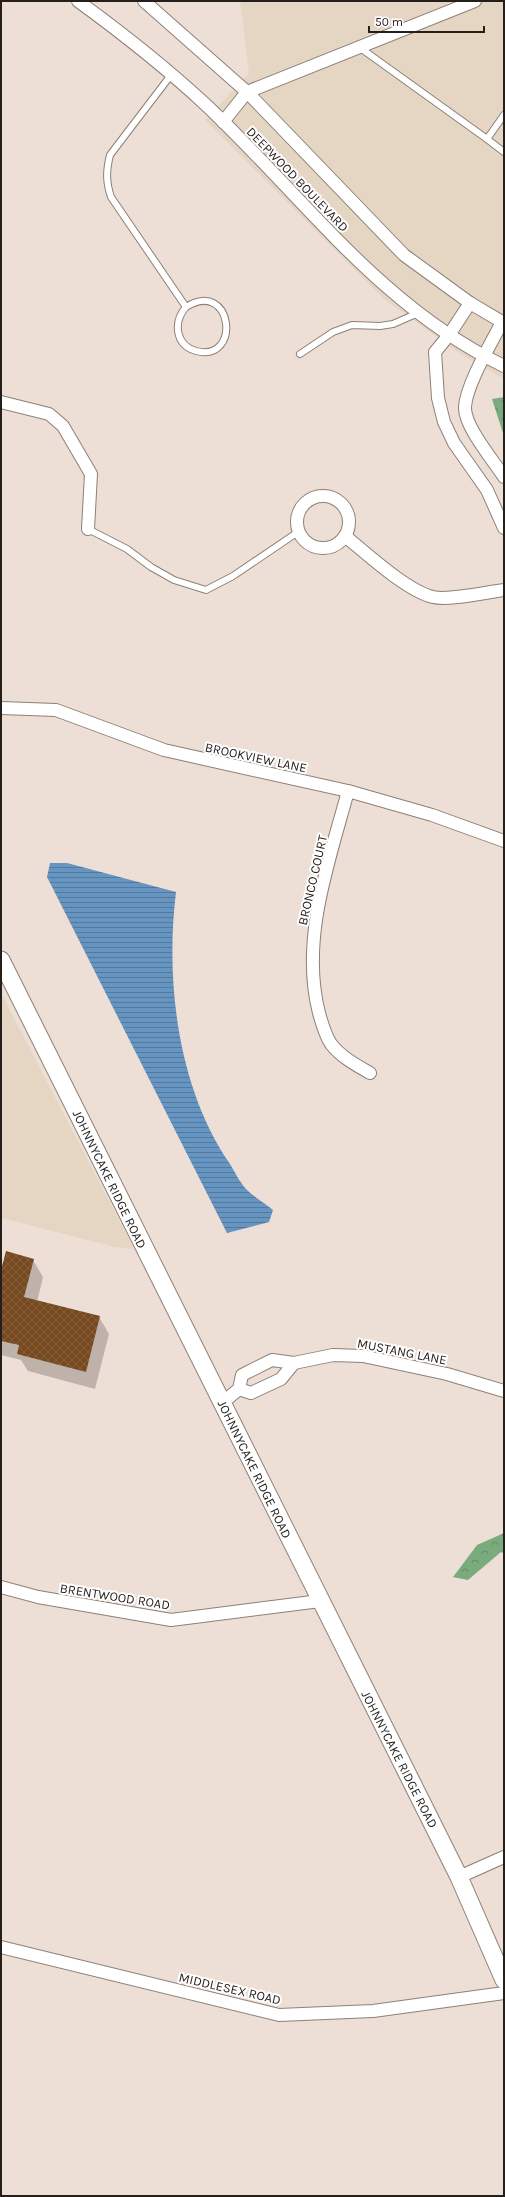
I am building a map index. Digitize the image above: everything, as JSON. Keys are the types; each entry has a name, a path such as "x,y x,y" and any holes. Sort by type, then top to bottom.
{"main road":[{"name":"JOHNNYCAKE RIDGE ROAD","path":"1,960 459,1877 504,1980"}],"street":[{"name":"DEEPWOOD BOULEVARD","path":"78,1 118,30 171,75 222,122 358,261 418,313 485,358 504,366"},
{"name":"DEEPWOOD BOULEVARD","path":"144,1 247,92 404,255 470,303 503,322"},
{"path":"222,122 247,92 475,1"},
{"path":"470,303 449,335 435,352 438,398 444,422 454,443 487,490 504,528"},
{"path":"503,322 470,390 465,407 468,420 474,432 504,476"},
{"path":"1,402 49,414 63,426 91,474 88,529"},
{"path":"321,495 337,499 347,512 349,520 345,536 332,546 324,548 309,544 298,532 296,524 300,508 313,497 321,495"},
{"path":"345,536 395,576 418,591 434,598 504,590"},
{"name":"BROOKVIEW LANE","path":"1,708 56,710 164,750 348,791 432,815 504,841"},
{"name":"BRONCO COURT","path":"348,791 319,905 315,927 313,978 320,1018 324,1031 331,1044 342,1055 370,1073"},
{"name":"MUSTANG LANE","path":"222,1403 239,1389 242,1375 272,1360 294,1363 333,1355 363,1356 447,1374 504,1390"},
{"path":"239,1389 250,1393 281,1379 294,1363"},
{"name":"BRENTWOOD ROAD","path":"1,1587 38,1597 171,1620 320,1601"},
{"path":"459,1877 504,1857"},
{"name":"MIDDLESEX ROAD","path":"1,1947 279,2015 372,2011 504,1993"}],"lane":[{"path":"359,47 504,152"},
{"path":"171,75 110,155 106,170 107,185 111,197 186,307"},
{"path":"487,139 504,115"},
{"path":"210,302 223,311 228,327 226,336 222,343 215,348 203,352 190,349 184,344 179,337 177,325 181,313 186,307 193,303 210,302"},
{"path":"300,354 333,332 352,324 380,326 393,324 418,313"},
{"path":"88,529 127,549 151,567 174,580 206,590 233,576 298,532"}],"shaded area":[{"path":"240,1 504,1 504,379 463,356 384,299 205,120 249,73"},
{"path":"1,993 134,1249 115,1247 1,1218"}],"green space":[{"path":"504,397 504,436 492,399"},
{"path":"504,1533 504,1553 501,1552 468,1580 453,1577 477,1545"}],"water":[{"path":"50,863 67,863 176,892 172,962 179,1034 187,1069 198,1103 212,1134 242,1184 247,1190 273,1210 269,1222 227,1233 47,877"}],"building":[{"path":"6,1251 34,1259 24,1297 100,1316 86,1372 17,1354 19,1345 1,1341 1,1270"}]}
